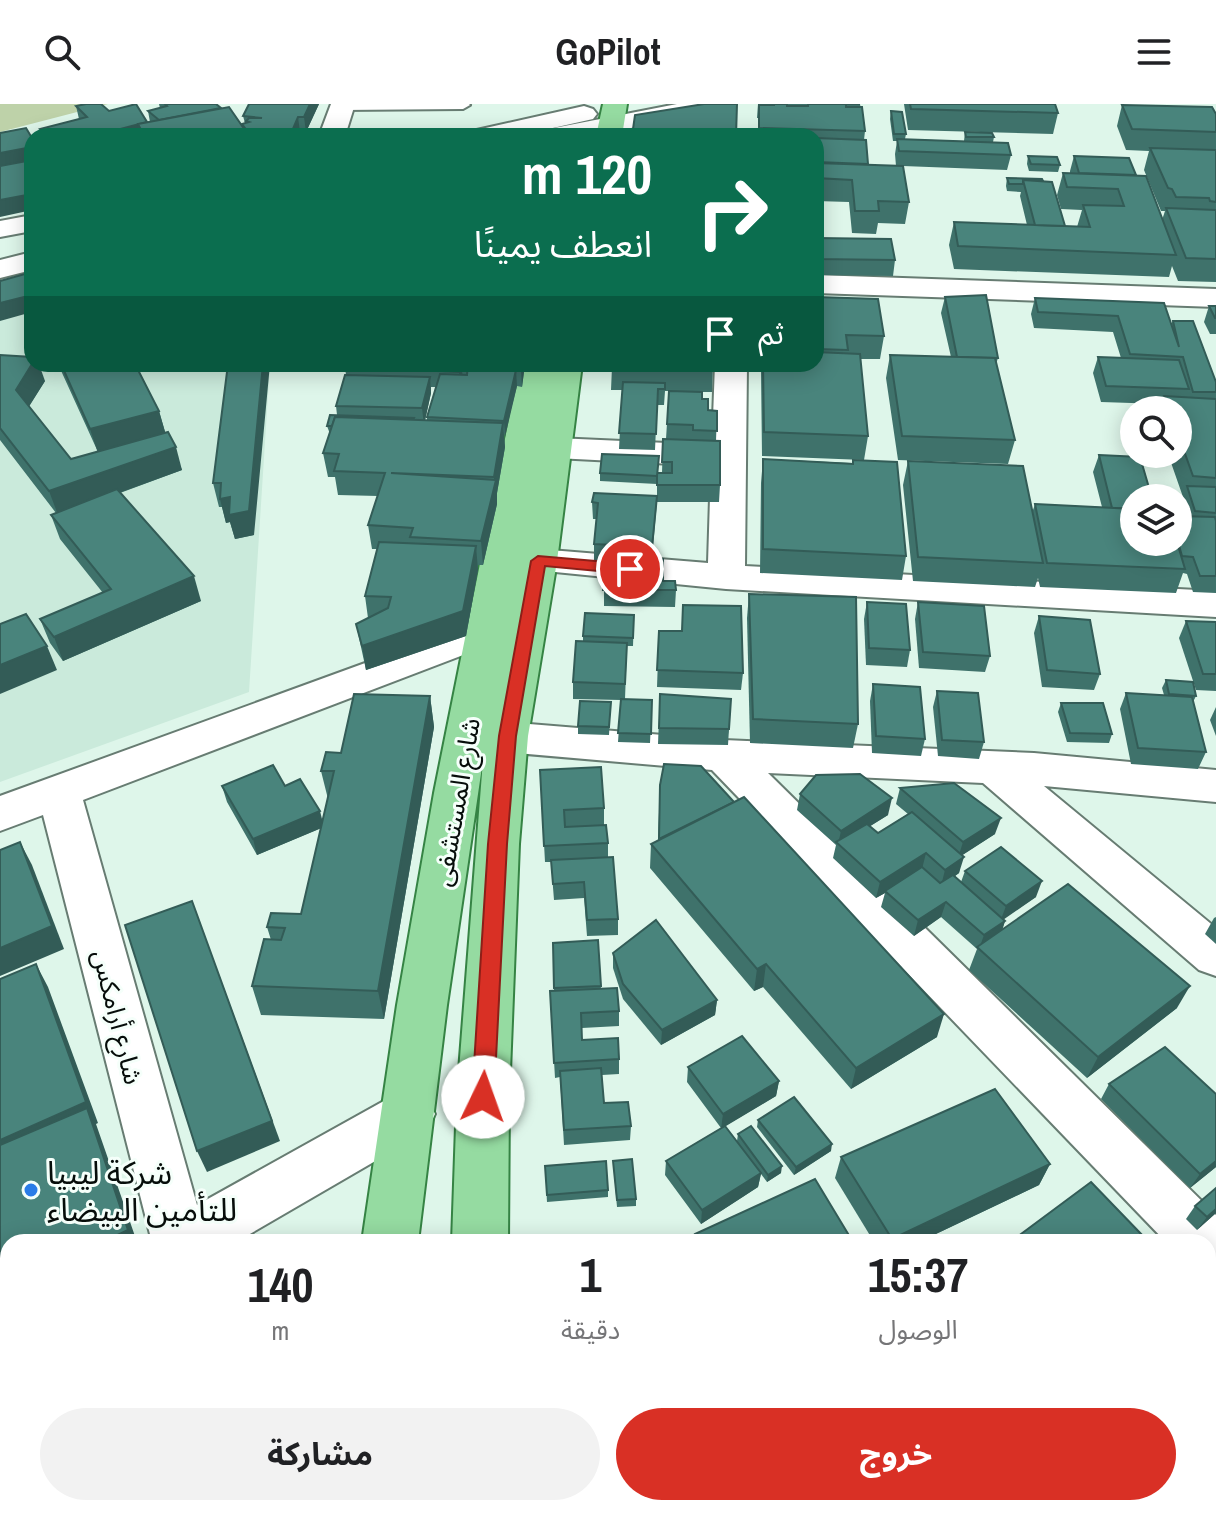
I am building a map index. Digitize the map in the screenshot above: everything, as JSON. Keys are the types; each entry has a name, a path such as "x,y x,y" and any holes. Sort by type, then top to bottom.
{"main road":[{"name":"شارع المستشفى","path":"480,1234 484,1081 497,844 487,735 486,632 535,372"},
{"name":"شارع المستشفى","path":"391,1234 422,1005 487,735 538,561 565,372"}],"street":[{"path":"335,128 342,105"},
{"path":"533,128 605,117 729,108"},
{"path":"575,128 605,117"},
{"path":"0,229 24,224"},
{"path":"0,251 24,245"},
{"path":"0,269 24,263"},
{"path":"824,284 1216,298"},
{"path":"726,577 731,372"},
{"path":"556,448 729,456"},
{"path":"538,561 726,577 1216,604"},
{"path":"0,814 486,632"},
{"path":"487,735 724,756 1034,769 1216,786"},
{"path":"724,756 1196,1234"},
{"path":"994,768 1216,956"},
{"name":"شارع أرامكس","path":"58,791 87,889 142,1113 180,1234"},
{"path":"196,1234 409,1114"}],"lane":[{"path":"342,105 463,105"}],"shaded area":[{"path":"0,104 108,104 0,132"},
{"path":"24,307 24,372 269,372 249,692 0,782 0,314"}],"building":[{"path":"101,104 109,111 136,104 147,122 124,128 44,128 87,117 76,106"},
{"path":"165,104 216,104 221,108 159,120 148,111 167,106"},
{"path":"249,104 310,104 304,117 298,117 293,128 245,128 242,124 249,122 246,121 249,118 262,118 243,116"},
{"path":"704,104 737,104 736,128 633,128 635,115"},
{"path":"766,104 846,104 846,107 862,107 865,131 759,128 759,105 775,105"},
{"path":"910,104 1055,104 1058,113 911,109"},
{"path":"1122,105 1212,107 1216,114 1216,132 1132,129"},
{"path":"229,107 243,128 140,128 138,124"},
{"path":"891,111 902,112 906,134 894,134"},
{"path":"24,128 24,148 0,153 0,133"},
{"path":"965,132 992,133 994,137 966,137"},
{"path":"824,138 866,140 868,164 824,162"},
{"path":"897,139 1008,143 1011,155 899,151"},
{"path":"1150,148 1216,150 1216,202 1209,198 1176,197 1168,188"},
{"path":"1028,156 1057,157 1060,165 1031,164"},
{"path":"1074,156 1129,158 1136,175 1079,173"},
{"path":"24,162 24,196 0,200 0,166"},
{"path":"824,163 903,166 909,202 878,201 879,211 855,211 852,180 824,178"},
{"path":"1063,173 1146,176 1176,255 958,246 954,222 1090,227 1083,205 1124,206 1118,189 1067,187"},
{"path":"1007,178 1043,181 1023,180 1023,184 1009,184"},
{"path":"1023,180 1052,182 1065,226 1035,225"},
{"path":"1166,208 1216,210 1216,259 1186,258"},
{"path":"824,238 891,239 895,260 824,259"},
{"path":"24,274 24,297 0,303 0,281"},
{"path":"986,295 998,358 957,357 945,297"},
{"path":"824,297 878,299 884,336 846,335 848,350 824,349"},
{"path":"1035,298 1164,303 1179,347 1173,321 1193,321 1216,382 1216,392 1193,392 1183,357 1130,354 1118,316 1038,312"},
{"path":"1209,306 1216,306 1216,318 1215,318"},
{"path":"824,352 860,354 868,436 764,432 763,372 824,372"},
{"path":"0,355 24,356 24,372 27,372 16,390 71,459 168,432 176,447 49,491 0,428"},
{"path":"890,355 995,358 1015,440 902,436"},
{"path":"1098,357 1179,360 1189,389 1106,386"},
{"path":"65,372 139,372 159,411 90,429"},
{"path":"227,372 262,372 249,511 229,515 230,497 220,499 221,483 213,483"},
{"path":"467,372 516,372 504,421 427,417 440,374 467,375"},
{"path":"345,375 430,377 422,408 336,406"},
{"path":"623,382 665,383 665,389 658,389 656,434 619,433"},
{"path":"669,391 702,392 702,399 708,399 708,410 717,411 717,431 693,430 693,425 667,424"},
{"path":"1192,398 1216,399 1216,478 1193,476 1190,468"},
{"path":"330,415 414,418 335,417 332,426 327,426"},
{"path":"335,417 503,423 494,477 391,473 496,480 481,541 410,537 413,528 368,525 385,473 334,471 339,454 323,453"},
{"path":"663,439 720,441 720,485 657,485 657,473 672,473 672,462 662,462"},
{"path":"602,454 659,456 657,476 600,473"},
{"path":"1099,455 1120,456 1120,468 1143,468 1148,484 1120,484 1120,508 1112,508"},
{"path":"763,459 853,464 853,460 897,462 906,556 763,549"},
{"path":"908,461 1023,466 1043,563 918,557"},
{"path":"1192,486 1216,487 1216,513 1195,511"},
{"path":"117,489 194,576 54,637 40,619 111,589 51,515"},
{"path":"594,493 657,496 652,547 594,544 598,503 592,502"},
{"path":"1035,504 1120,508 1120,556 1181,556 1185,569 1047,563"},
{"path":"1192,516 1215,517 1216,576 1200,576 1193,557 1182,556 1192,556"},
{"path":"379,542 476,546 463,611 362,646 356,624 388,608 391,597 365,596"},
{"path":"604,558 663,559 663,581 675,581 676,590 603,590"},
{"path":"749,594 856,597 858,724 753,719"},
{"path":"867,602 906,604 910,650 869,648"},
{"path":"918,602 984,606 990,656 923,652"},
{"path":"683,605 741,606 743,673 657,670 659,631 682,631"},
{"path":"585,613 634,615 633,638 583,636"},
{"path":"26,614 47,646 0,665 0,624"},
{"path":"1039,616 1090,620 1100,674 1047,670"},
{"path":"1186,621 1216,622 1216,674 1203,674"},
{"path":"576,641 627,643 625,684 573,682"},
{"path":"1166,680 1193,682 1196,696 1169,694"},
{"path":"873,684 920,687 925,739 876,736"},
{"path":"937,691 978,693 984,742 942,740"},
{"path":"1126,693 1192,697 1206,752 1138,748"},
{"path":"354,694 430,696 378,991 252,986 264,939 281,940 285,928 267,927 271,913 301,914 334,771 321,771 326,752 341,753"},
{"path":"660,694 731,699 729,729 659,728"},
{"path":"621,699 652,700 651,734 618,733"},
{"path":"580,701 611,702 609,727 578,726"},
{"path":"1061,703 1103,703 1112,734 1070,733"},
{"path":"664,764 701,766 734,802 659,839 660,785"},
{"path":"273,765 285,786 300,779 320,811 253,839 222,786"},
{"path":"601,767 604,808 564,810 565,827 606,825 608,843 544,846 540,770"},
{"path":"860,774 892,798 841,831 800,794 816,775"},
{"path":"954,783 1001,818 963,842 900,788"},
{"path":"744,797 944,1014 856,1068 766,964 757,969 651,844"},
{"path":"912,812 964,857 945,870 926,853 880,882 836,842 867,824 878,833"},
{"path":"20,842 52,926 0,948 0,850"},
{"path":"1001,847 1042,881 1006,906 965,871"},
{"path":"613,857 618,919 587,920 584,882 553,884 551,860"},
{"path":"922,867 940,883 953,875 1005,921 984,935 946,902 918,920 885,891"},
{"path":"1068,884 1190,986 1098,1057 977,947"},
{"path":"192,901 272,1121 197,1151 125,925"},
{"path":"656,920 717,1000 662,1030 623,984 613,953"},
{"path":"598,940 601,986 554,988 553,943"},
{"path":"36,964 86,1102 0,1140 0,979"},
{"path":"617,988 619,1011 581,1013 582,1040 618,1038 619,1059 554,1063 550,991"},
{"path":"742,1036 779,1081 723,1114 688,1067"},
{"path":"1165,1047 1216,1094 1216,1161 1200,1174 1109,1084"},
{"path":"601,1068 604,1103 628,1102 631,1126 564,1130 560,1071"},
{"path":"995,1089 1050,1164 903,1234 889,1234 841,1157"},
{"path":"794,1097 832,1144 796,1167 758,1120"},
{"path":"87,1108 128,1230 120,1234 0,1234 0,1145"},
{"path":"725,1126 761,1173 702,1210 666,1161"},
{"path":"751,1126 782,1166 768,1175 738,1134"},
{"path":"632,1159 636,1199 617,1200 613,1161"},
{"path":"606,1161 608,1190 547,1195 545,1166"},
{"path":"815,1179 848,1234 695,1234"},
{"path":"1091,1182 1141,1234 1021,1234"},
{"path":"1216,1188 1216,1209 1207,1217 1195,1206"}],"place":[{"name":"شركة ليبيا للتأمين البيضاء","path":"31,1190"}],"route":[{"path":"483,1097 497,844 507,736 538,561 630,569"}]}
